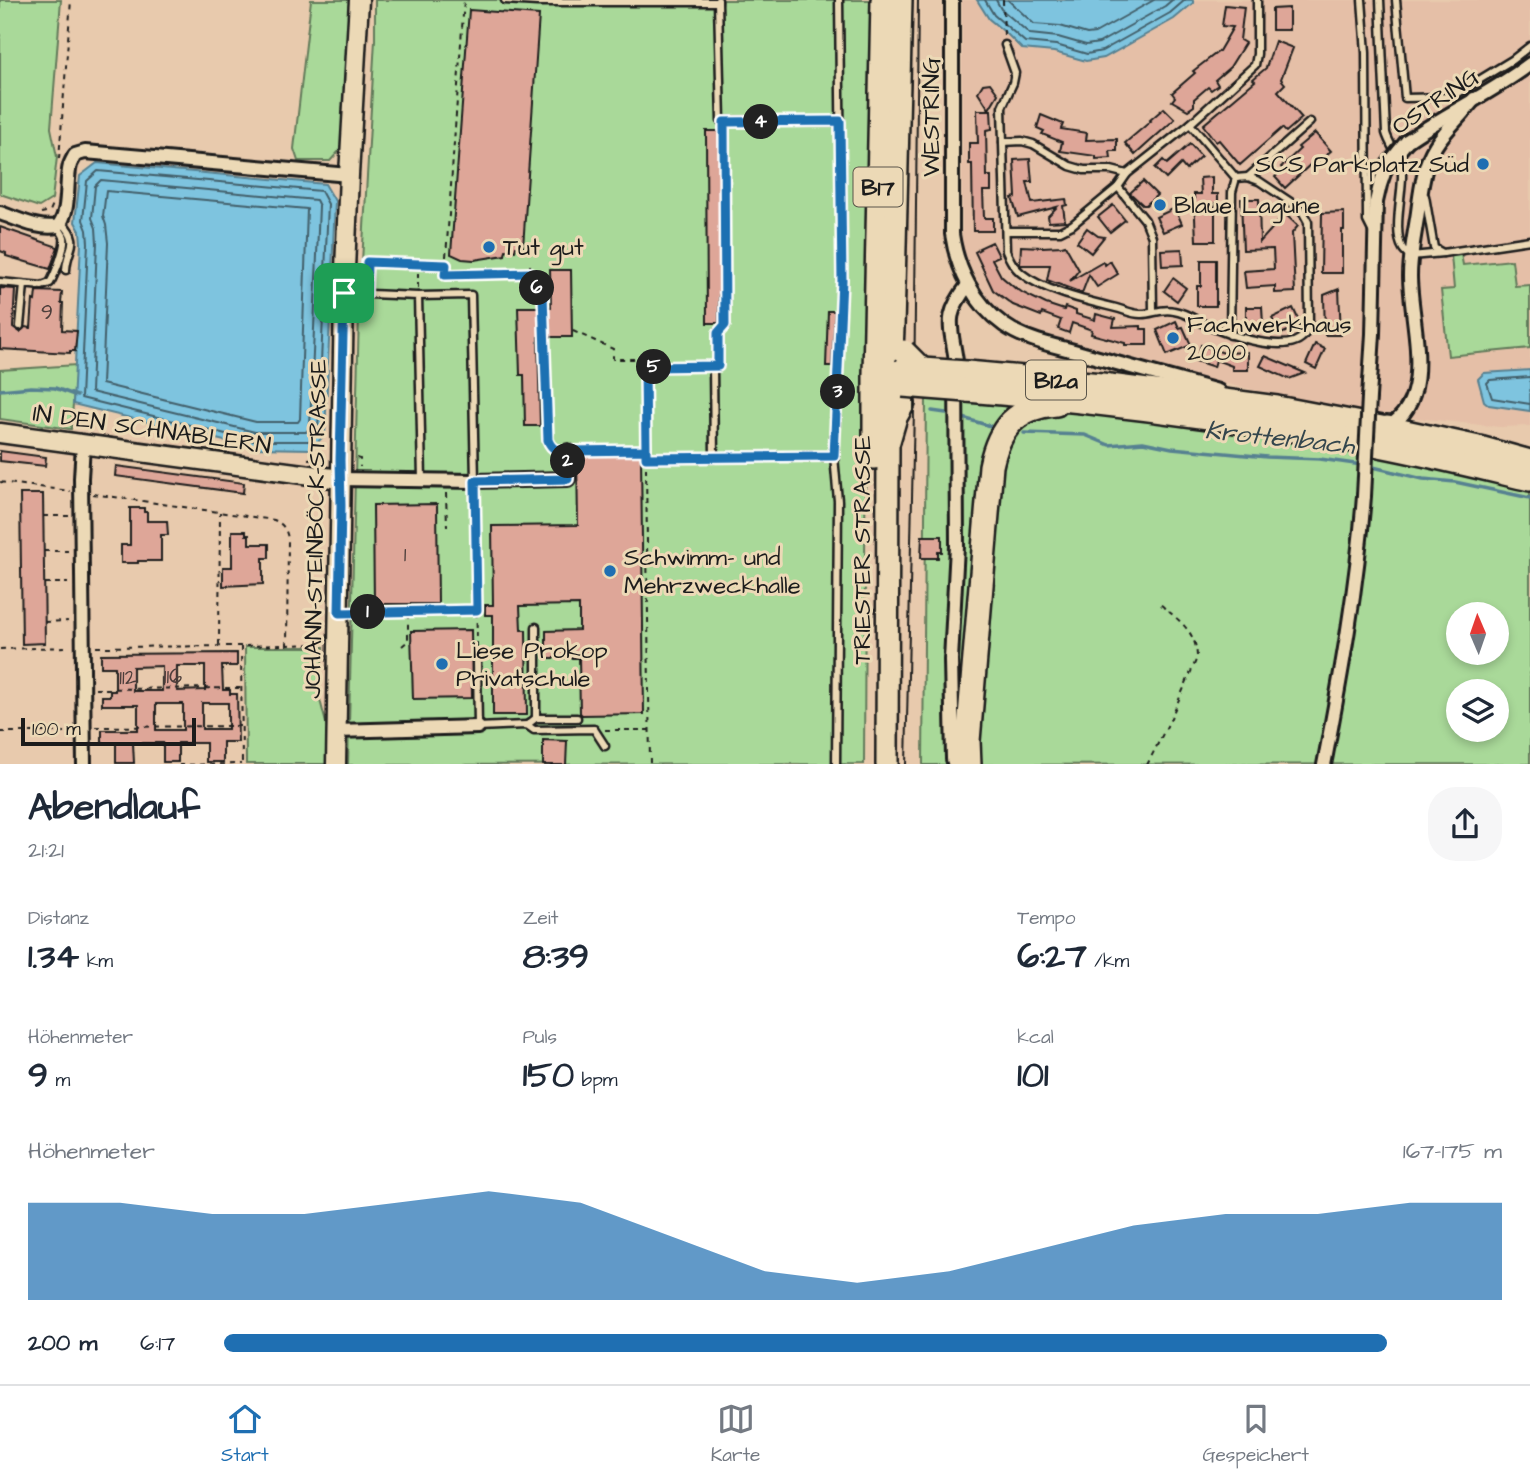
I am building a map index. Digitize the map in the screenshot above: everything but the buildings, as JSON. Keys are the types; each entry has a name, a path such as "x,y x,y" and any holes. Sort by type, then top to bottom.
{"highway":[{"path":"888,441 902,377 967,381 1054,397 1196,415 1365,442 1498,471 1530,481"},
{"path":"957,763 969,727 991,466 995,447 1003,431 1017,416 1037,406 1101,403"},
{"path":"1387,428 1530,462"},
{"path":"1483,449 1530,456"}],"main road":[{"name":"TRIESTER STRASSE","path":"875,764 902,377 882,0"},
{"name":"B17","path":"901,0 893,328 902,377"},
{"name":"B12a","path":"967,381 1101,384 1277,407 1387,428"},
{"name":"TRIESTER STRASSE","path":"887,764 888,441"}],"street":[{"name":"JOHANN-STEINBÖCK-STRASSE","path":"336,764 344,293 359,0"},
{"name":"WESTRING","path":"952,0 953,234 958,262 979,302 1003,325 1017,333 1277,407"},
{"name":"OSTRING","path":"1324,764 1348,630 1360,540 1373,334 1376,202 1380,186 1386,167 1407,141 1530,64"},
{"path":"1387,428 1407,411 1416,383 1410,292 1411,256 1426,165 1439,139 1474,99"},
{"path":"0,213 34,225 50,227 60,224 70,165 75,155 85,152 349,175"},
{"path":"957,763 951,660 957,546 956,361 950,322 953,307 968,285"},
{"name":"IN DEN SCHNABLERN","path":"0,433 340,479"},
{"path":"83,445 83,764"},
{"path":"340,479 568,479 568,451"},
{"path":"336,731 478,727"}],"lane":[{"path":"505,0 718,1 721,121 840,121"},
{"path":"836,764 838,501 834,456 842,280 839,0"},
{"path":"1006,232 1060,231 1072,225 1118,187 1127,174 1190,124 1255,65 1257,0"},
{"path":"1362,0 1366,53 1367,221 1376,238"},
{"path":"1380,0 1386,133 1401,165 1399,237 1403,250 1411,256 1530,240"},
{"path":"1396,0 1405,98 1451,97 1530,46"},
{"path":"1005,46 1015,73 1002,107 1006,251 1012,264 1023,274 1079,298 1141,315 1171,310 1230,335 1276,344 1295,341 1304,335 1309,324 1308,222 1301,209 1259,180 1236,178"},
{"path":"1248,177 1310,122"},
{"path":"1190,124 1236,178"},
{"path":"1003,142 1022,141 1033,144 1070,166 1084,170 1111,170 1127,174"},
{"path":"1230,335 1231,192 1236,178"},
{"path":"1422,184 1434,248 1443,253"},
{"path":"1118,187 1145,220 1152,237 1153,311"},
{"path":"60,224 71,231 73,239 66,270"},
{"path":"0,282 48,285 52,281 64,243 60,224"},
{"path":"366,295 367,262 446,265"},
{"path":"20,326 24,285"},
{"path":"344,293 471,295 475,481"},
{"path":"649,368 718,366 718,333 725,325 725,295"},
{"path":"418,296 422,480"},
{"path":"713,367 714,458"},
{"path":"646,458 834,456"},
{"path":"536,627 537,718"},
{"path":"477,662 478,727 527,725 537,718 577,718"},
{"path":"527,725 534,730 594,729 605,746"}],"path":[{"path":"58,164 71,0"},
{"path":"464,0 445,275 531,273"},
{"path":"1003,0 1003,32"},
{"path":"724,122 725,295"},
{"path":"39,214 50,211 54,201"},
{"path":"530,265 531,281 543,295 548,440 551,447 556,451 646,450 649,368 652,359 613,359 613,349 573,331"},
{"path":"646,458 650,764"},
{"path":"446,480 447,527"},
{"path":"475,481 477,662"},
{"path":"0,482 280,522 286,529 288,538 287,645"},
{"path":"219,646 220,512"},
{"path":"44,516 82,515"},
{"path":"44,551 82,550"},
{"path":"44,583 82,583"},
{"path":"1148,764 1171,720 1197,658 1194,638 1188,629 1160,604"},
{"path":"339,613 477,610"},
{"path":"402,646 408,641 408,611"},
{"path":"45,622 82,621"},
{"path":"0,649 338,643"},
{"path":"240,646 242,764"},
{"path":"82,690 241,688"},
{"path":"0,732 241,726"},
{"path":"594,729 649,730"}],"shaded area":[{"name":"Blaue Lagune","path":"962,0 1530,0 1530,426 1500,427 1376,416 1377,398 1362,396 1360,415 1219,382 1035,332 1011,319 993,305 962,249"}],"green space":[{"path":"0,0 61,0 51,128 57,157 52,199 39,207 0,194"},
{"path":"311,0 350,0 341,149 330,161 298,161 294,149"},
{"path":"375,0 871,0 864,764 348,764 359,313"},
{"path":"1461,254 1463,265 1512,260 1515,286 1530,285 1530,348 1448,356 1441,290 1454,289 1451,255"},
{"path":"76,365 71,429 0,419 0,370"},
{"path":"926,397 1025,402 1294,438 1460,471 1530,490 1530,764 923,764"},
{"path":"245,647 324,647 320,700 327,727 327,764 246,764"}],"water":[{"path":"977,0 1193,0 1193,3 1174,19 1104,58 1086,61 1054,52 1022,49 989,19"},
{"path":"97,163 325,184 335,201 325,434 312,449 253,448 73,404 81,243 80,231 75,222 80,176"},
{"path":"1530,370 1530,411 1489,405 1484,401 1478,379 1484,373"}],"waterway":[{"path":"0,390 55,388 77,396"},
{"name":"Krottenbach","path":"932,411 946,413"},
{"name":"Krottenbach","path":"963,418 990,426"},
{"name":"Krottenbach","path":"1024,433 1085,435 1109,445 1143,442 1172,448 1320,459 1362,465"},
{"name":"Krottenbach","path":"1369,466 1423,479 1455,482 1530,498"}],"tram line":[{"path":"906,764 914,409 918,0"}],"place":[{"name":"SCS Parkplatz Süd","path":"1483,164"},
{"name":"Blaue Lagune","path":"1160,205"},
{"name":"Tut gut","path":"489,247"},
{"name":"Fachwerkhaus 2000","path":"1173,338"},
{"name":"Schwimm- und Mehrzweckhalle","path":"610,571"},
{"name":"Liese Prokop Privatschule","path":"442,664"}],"route":[{"path":"344,293 339,613 477,610 475,481 568,479 568,451 646,450 646,458 834,456 842,280 840,121 724,122 725,325 718,333 718,366 645,369 646,450 556,451 551,447 548,440 543,295 531,281 531,273 445,275 446,265 367,262 366,295 344,293"}]}
